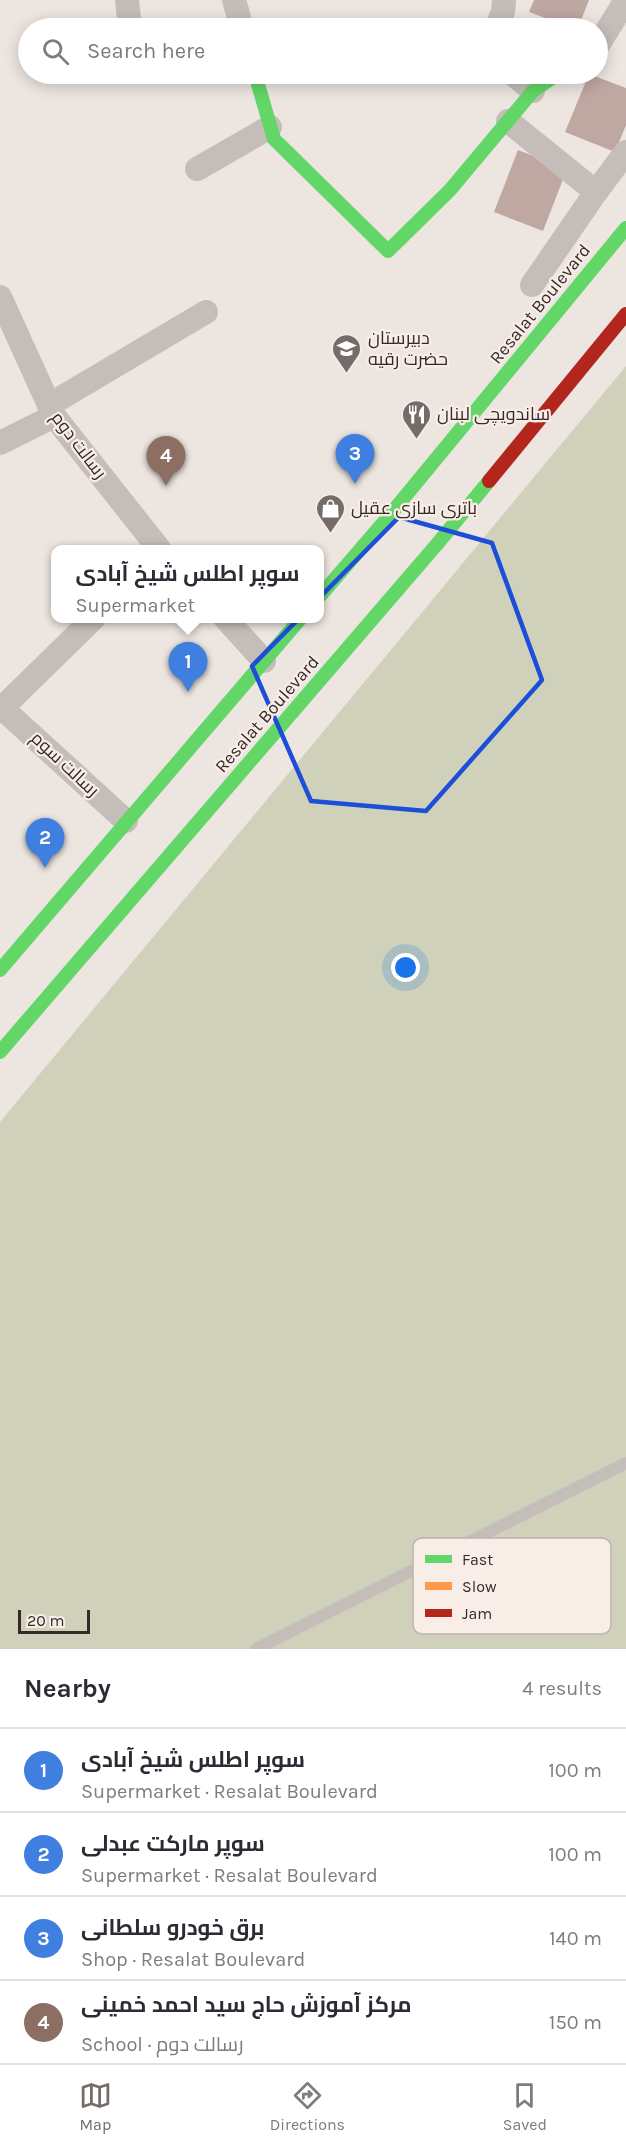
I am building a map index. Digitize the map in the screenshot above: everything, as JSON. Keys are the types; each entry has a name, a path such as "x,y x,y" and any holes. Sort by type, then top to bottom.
{"main road":[{"path":"258,84 274,139 388,251 450,190 533,91 543,84"},
{"name":"Resalat Boulevard","path":"324,591 389,516 626,228"},
{"name":"Resalat Boulevard","path":"0,1052 438,543 626,314"},
{"name":"Resalat Boulevard","path":"0,970 297,623"}],"street":[{"path":"127,0 129,18"},
{"path":"234,0 239,18"},
{"path":"500,18 504,0"},
{"path":"608,28 626,0"},
{"path":"525,84 533,91"},
{"path":"508,121 596,192"},
{"path":"197,169 270,127"},
{"path":"532,285 626,152"},
{"name":"رسالت دوم","path":"0,297 9,340 52,411 157,545"},
{"path":"0,443 206,312"},
{"path":"1,709 89,623"},
{"path":"230,623 264,661"},
{"name":"رسالت سوم","path":"1,709 126,821"}],"lane":[{"path":"477,1538 626,1463"},
{"path":"256,1649 413,1570"}],"highlighted area":[{"path":"399,517 492,543 542,680 426,811 311,801 252,666"}],"green space":[{"path":"626,366 626,1649 0,1649 0,1122"}],"building":[{"path":"534,0 589,0 582,18 545,18 529,12"},
{"path":"608,81 626,88 626,125 615,152 565,132 585,84 608,84"},
{"path":"518,150 567,169 543,231 494,212"}],"traffic: fast":[{"path":"258,84 274,139 388,251 450,190 533,91 543,84"},
{"path":"324,591 389,516 626,228"},
{"path":"0,1052 489,481"},
{"path":"0,970 297,623"}],"traffic: jam":[{"path":"489,481 626,314"}],"place":[{"name":"دبیرستان حضرت رقیه","path":"347,374"},
{"name":"ساندویچی لبنان","path":"416,440"},
{"name":"برق خودرو سلطانی","path":"355,484"},
{"name":"مرکز آموزش حاج سید احمد خمینی","path":"166,486"},
{"name":"باتری سازی عقیل","path":"330,534"},
{"name":"سوپر اطلس شیخ آبادی","path":"188,692"},
{"name":"سوپر مارکت عبدلی","path":"45,868"}]}
